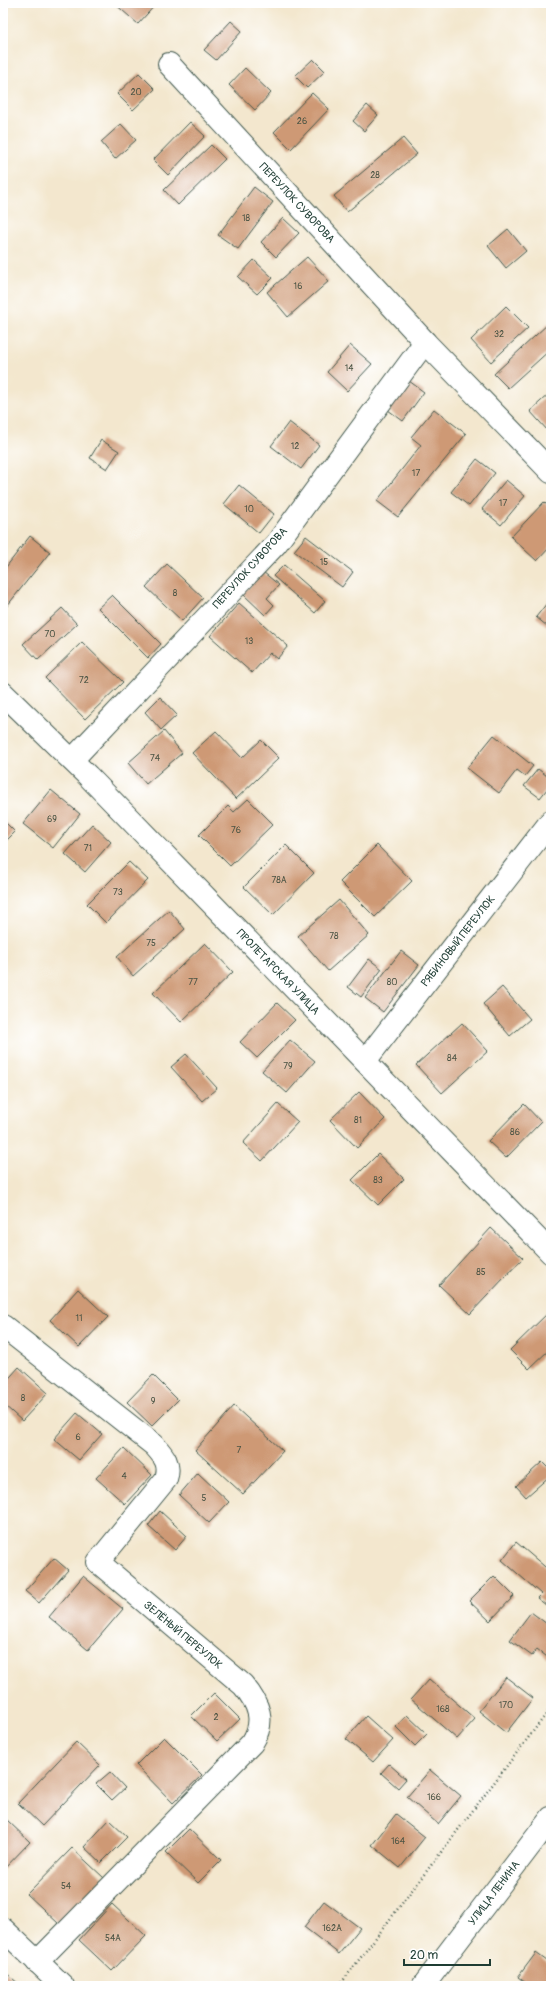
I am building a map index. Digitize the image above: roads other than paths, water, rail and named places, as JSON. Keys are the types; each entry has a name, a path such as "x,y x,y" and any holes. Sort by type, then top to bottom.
{"street":[{"name":"ПЕРЕУЛОК СУВОРОВА","path":"169,64 425,342 551,472"},
{"name":"ПЕРЕУЛОК СУВОРОВА","path":"72,760 276,544 425,342"},
{"name":"ПРОЛЕТАРСКАЯ УЛИЦА","path":"3,693 72,760 551,1253"},
{"name":"РЯБИНОВЫЙ ПЕРЕУЛОК","path":"365,1061 551,821"},
{"name":"ЗЕЛЁНЫЙ ПЕРЕУЛОК","path":"3,1326 154,1445 164,1457 168,1465 166,1479 98,1562 243,1685 256,1703 260,1720 256,1736 252,1743 37,1962"},
{"name":"УЛИЦА ЛЕНИНА","path":"423,1986 551,1818"},
{"path":"3,1929 63,1986"}]}
